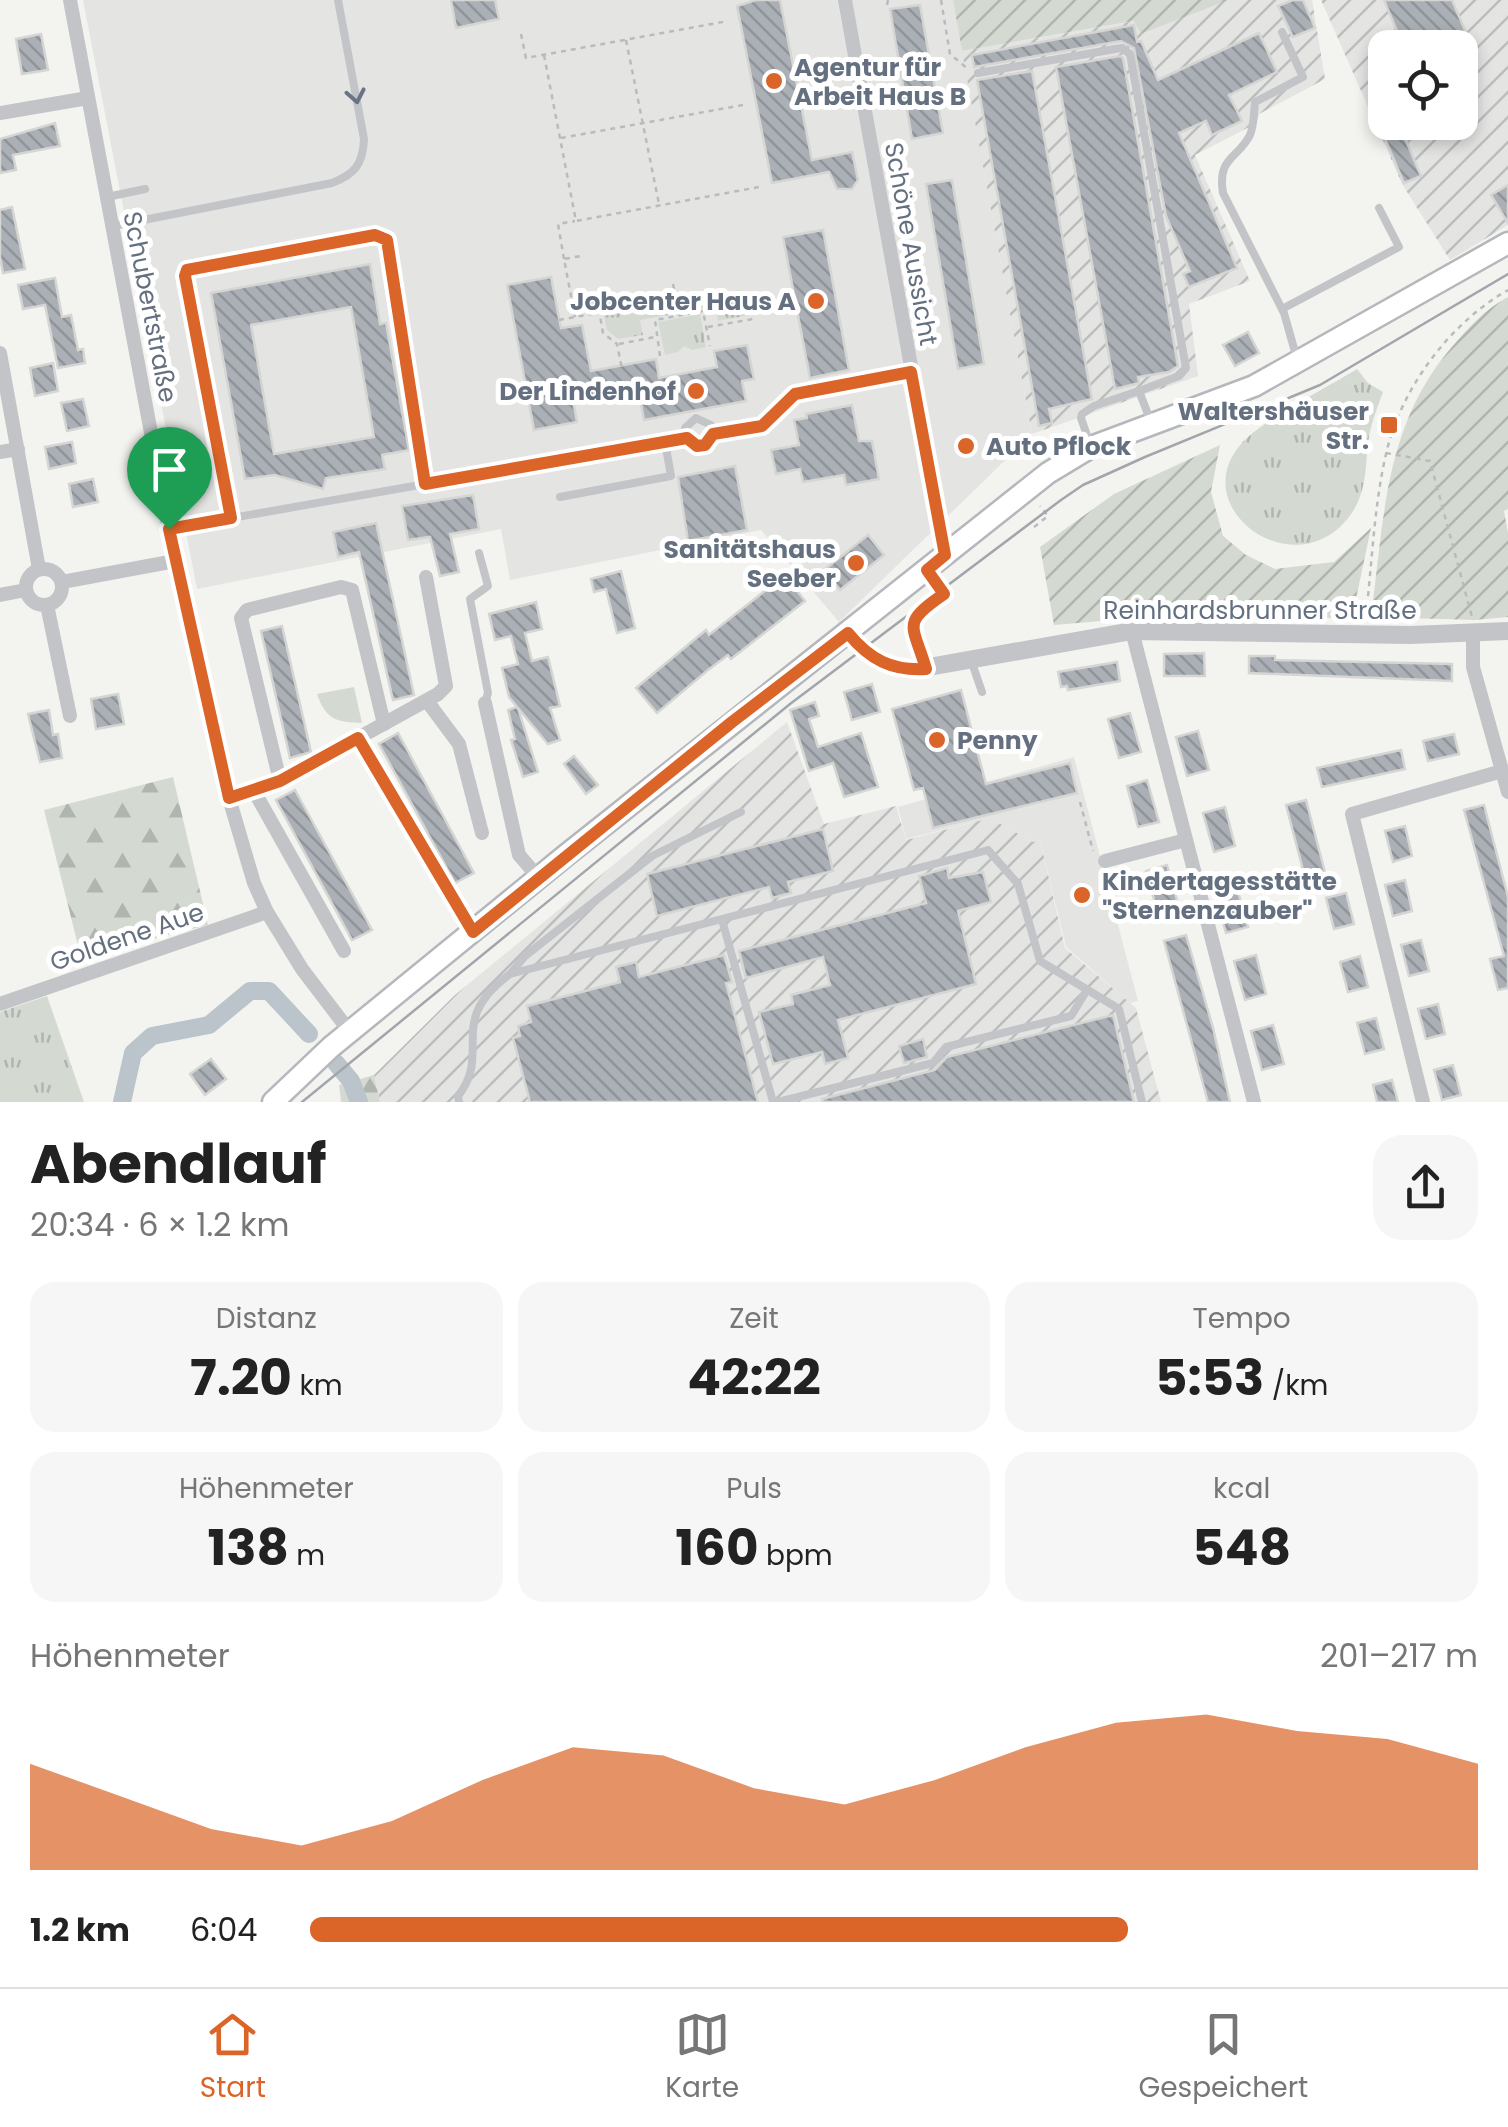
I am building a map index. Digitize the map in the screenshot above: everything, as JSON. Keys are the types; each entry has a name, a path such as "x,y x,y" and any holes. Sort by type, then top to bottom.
{"main road":[{"path":"273,1102 350,1032 539,878 1027,488 1091,447 1254,386 1508,243"}],"street":[{"name":"Schubertstraße","path":"70,0 175,561 229,798 254,883 267,912 302,969 350,1032"},
{"name":"Schöne Aussicht","path":"844,0 945,555"},
{"path":"0,114 88,98"},
{"path":"0,355 39,569"},
{"path":"0,452 18,449"},
{"path":"62,582 175,561"},
{"path":"39,569 56,572 62,582 58,599 47,605 36,603 26,590 29,576 39,569"},
{"path":"229,798 280,781 446,686 426,578"},
{"path":"280,781 241,618 247,610 340,587 352,590 384,724"},
{"path":"0,595 26,590"},
{"path":"47,605 70,716"},
{"path":"1472,625 1473,667 1508,792"},
{"name":"Reinhardsbrunner Straße","path":"848,633 876,660 897,669 926,669 1132,631 1364,633 1472,625 1508,631"},
{"path":"1132,631 1254,1102"},
{"path":"427,700 459,744 482,833"},
{"path":"485,702 520,855 539,878"},
{"path":"358,738 448,892"},
{"path":"1423,1102 1352,814 1502,770"},
{"path":"254,791 344,951"},
{"path":"1105,860 1186,840"},
{"name":"Goldene Aue","path":"0,1004 267,912"}],"lane":[{"path":"112,226 332,183 352,175 363,156 364,139 338,0"},
{"path":"1282,32 1302,77 1255,102 1250,136 1224,165 1221,183 1282,308 1298,363"},
{"path":"978,73 1122,48 1130,54 1186,368 1180,376 1094,406 1082,414 1091,447"},
{"path":"107,196 146,189"},
{"path":"1282,308 1399,248 1378,208"},
{"path":"231,518 185,276 187,270 375,235 387,240 425,484"},
{"path":"713,434 711,424 696,418 685,428 687,438 697,446 705,445 713,434 762,426 795,394 911,372"},
{"path":"1139,391 1152,425"},
{"path":"169,529 687,438"},
{"path":"560,497 671,476 665,442"},
{"path":"479,553 488,586 470,599 488,694 485,702"},
{"path":"971,661 982,692"},
{"path":"460,1102 458,1096 471,1080 477,1006 490,988 652,856 741,812"},
{"path":"510,974 988,850 1018,884 1040,960 1119,1009 1142,1102"},
{"path":"722,920 775,1102 933,1063 946,1047 1071,1016 1087,990"}],"path":[{"path":"941,0 950,54 962,66 978,73"},
{"path":"522,34 526,58 728,21"},
{"path":"626,40 659,206"},
{"path":"544,54 576,221"},
{"path":"560,138 743,105"},
{"path":"575,317 558,224 758,187"},
{"path":"564,259 581,256"},
{"path":"673,284 679,315"},
{"path":"1364,633 1386,453 1405,400 1432,359 1478,307 1508,290"},
{"path":"596,299 603,334 617,344 622,369"},
{"path":"660,356 655,320 679,315 703,311 710,346"},
{"path":"559,320 599,312"},
{"path":"706,328 753,318"},
{"path":"617,344 656,336"},
{"path":"1386,453 1430,461 1472,625"},
{"path":"1034,527 1048,516 1041,507"},
{"path":"926,669 916,643 914,620 920,610 944,594 927,570"},
{"path":"1080,802 1096,863 1105,860"}],"shaded area":[{"path":"83,0 953,0 1032,434 839,622 761,530 510,580 501,529 197,589"},
{"path":"1229,0 1312,0 1325,79 1259,114 1255,124 1195,155 1250,281 1189,304 1198,376 1032,434 962,51 1135,21 1141,34"},
{"path":"1321,0 1508,0 1508,225 1450,260 1402,184 1383,140 1478,140 1478,30 1368,30 1368,107"},
{"path":"787,722 824,824 896,806 906,840 990,818 1033,842 1040,840 1065,948 1136,1008 1161,1102 380,1102 374,1075 455,995"},
{"name":"Kindertagesstätte \"Sternenzauber\"","path":"1074,757 1138,1001 1130,1003 1066,947 1040,840 1033,842 990,818 906,839 898,807"}],"green space":[{"path":"953,0 1229,0 1141,34 1134,21 962,51"},
{"path":"740,290 745,316 718,321 715,306 682,312 680,301"},
{"path":"1508,297 1508,509 1504,511 1508,533 1508,617 1371,617 1384,510 1412,409 1451,348 1484,313"},
{"path":"672,303 674,314 640,320 643,335 618,339 607,330 604,316"},
{"path":"700,314 706,347 692,350 684,346 665,355 658,322"},
{"path":"1357,369 1368,383 1383,392 1370,430 1360,498 1349,517 1326,537 1301,545 1276,542 1253,531 1236,514 1227,492 1227,468 1241,444 1279,415"},
{"path":"1220,445 1211,492 1223,536 1246,555 1275,569 1334,562 1371,528 1352,618 1149,617 1054,625 1040,547 1114,494"},
{"path":"354,687 362,723 333,718 317,694"},
{"path":"173,777 208,925 81,957 44,810"},
{"path":"47,996 84,1102 0,1102 0,1012"},
{"path":"374,1075 380,1102 341,1102 339,1085"}],"building":[{"path":"451,0 495,0 499,19 456,28"},
{"name":"Agentur für Arbeit Haus B","path":"756,0 780,0 812,160 852,152 858,180 852,189 837,189 829,172 772,183 737,6"},
{"path":"1303,0 1315,28 1293,37 1278,6"},
{"path":"1384,0 1452,0 1465,30 1396,30"},
{"path":"920,5 943,133 912,139 890,9"},
{"path":"1134,25 1137,42 1141,41 1158,80 1259,33 1277,72 1229,95 1242,121 1212,135 1206,121 1179,133 1237,268 1189,287 1183,274 1190,271 1166,216 1134,48 1121,41 974,67 972,55"},
{"path":"41,34 48,70 22,74 16,39"},
{"path":"1120,56 1178,366 1169,372 1138,377 1139,383 1115,389 1056,67"},
{"path":"1032,71 1092,399 1049,409 1052,423 1039,426 977,80"},
{"path":"55,123 60,146 13,155 16,170 0,173 0,139"},
{"path":"1386,140 1406,140 1421,176 1404,183"},
{"path":"952,180 984,364 958,369 926,184"},
{"path":"1508,185 1508,223 1491,195"},
{"path":"12,207 25,269 3,273 0,210"},
{"name":"Jobcenter Haus A","path":"823,230 849,370 810,378 783,237"},
{"path":"370,264 380,324 386,323 409,450 382,455 385,469 326,478 323,489 275,475 245,479 211,293","holes":["351,307 374,437 274,454 251,325"]},
{"path":"551,277 561,328 582,325 591,371 656,359 659,378 717,367 714,351 747,345 754,379 742,381 746,401 644,420 638,388 573,400 577,422 534,430 507,285"},
{"path":"55,278 62,317 71,315 78,350 83,349 85,363 58,368 45,305 23,309 18,285"},
{"path":"1248,332 1259,353 1235,366 1223,345"},
{"path":"53,363 58,391 35,396 30,368"},
{"path":"83,399 89,426 67,431 61,403"},
{"path":"852,405 859,441 872,441 879,479 846,485 844,475 803,482 800,469 776,474 771,450 799,445 794,420"},
{"path":"72,442 76,463 49,469 45,447"},
{"path":"735,466 747,530 688,541 678,477"},
{"path":"93,479 98,502 73,507 69,484"},
{"path":"473,495 479,529 450,534 459,572 440,576 430,537 408,540 402,506"},
{"path":"376,523 414,695 393,700 359,552 338,557 333,532"},
{"path":"868,535 884,555 840,590 824,570"},
{"path":"621,571 635,628 617,633 606,589 594,592 591,579"},
{"path":"785,575 805,601 731,659 728,655 708,670 657,713 636,688 706,630 709,635"},
{"path":"536,602 542,629 525,633 532,661 548,657 560,706 550,708 560,740 548,744 518,708 538,772 523,777 511,740 515,739 508,710 517,707 509,697 502,668 518,664 511,636 495,640 489,614"},
{"path":"282,626 311,752 290,758 261,631"},
{"path":"1204,653 1205,676 1164,676 1164,654"},
{"path":"1249,656 1452,664 1452,681 1249,673"},
{"path":"1117,662 1120,681 1068,690 1067,686 1061,687 1058,672"},
{"path":"872,684 880,712 852,720 844,692"},
{"path":"961,690 986,784 1070,763 1077,793 933,828 923,788 914,790 892,709"},
{"path":"118,694 124,724 96,729 91,699"},
{"path":"815,702 819,716 809,719 818,747 861,733 878,787 844,797 833,763 809,771 790,710"},
{"path":"49,710 62,758 40,762 28,714"},
{"path":"1130,713 1141,752 1119,758 1108,719"},
{"path":"1198,731 1209,770 1187,776 1176,737"},
{"path":"398,733 474,873 455,883 379,744"},
{"path":"1454,734 1459,754 1428,761 1423,741"},
{"path":"1401,750 1405,769 1322,787 1317,768"},
{"path":"574,756 598,785 586,794 564,764"},
{"path":"1147,780 1159,822 1138,827 1127,786"},
{"path":"295,790 372,930 352,940 276,800"},
{"path":"1306,800 1327,880 1307,885 1286,805"},
{"path":"1484,805 1508,897 1508,988 1498,990 1490,959 1504,956 1464,810"},
{"path":"1225,807 1235,846 1214,852 1203,813"},
{"path":"1405,826 1412,856 1393,862 1385,831"},
{"path":"823,829 833,871 788,882 791,893 772,898 769,887 657,916 647,874"},
{"path":"1167,865 1178,904 1157,910 1146,871"},
{"path":"947,868 949,878 983,872 991,902 958,911 976,984 838,1020 848,1058 825,1064 822,1052 773,1064 759,1012 793,1004 791,995 830,985 823,957 746,978 739,951 926,903 919,876"},
{"path":"1405,880 1412,911 1393,916 1385,885"},
{"path":"1237,888 1248,927 1226,933 1215,894"},
{"path":"1346,893 1354,924 1334,929 1326,898"},
{"path":"1186,935 1230,1102 1208,1102 1164,941"},
{"path":"1421,940 1429,971 1409,976 1401,945"},
{"path":"724,955 732,982 726,983 758,1102 530,1102 513,1038 520,1036 518,1026 531,1022 527,1006 620,982 616,967 636,962 639,977"},
{"path":"1256,955 1266,994 1245,1000 1234,961"},
{"path":"1360,956 1368,987 1348,992 1340,962"},
{"path":"1438,1004 1445,1034 1426,1039 1418,1009"},
{"path":"1113,1015 1134,1102 822,1099 935,1070 947,1057"},
{"path":"1376,1018 1384,1049 1365,1054 1357,1023"},
{"path":"1273,1025 1284,1064 1262,1070 1251,1031"},
{"path":"923,1039 927,1057 904,1063 899,1046"},
{"path":"211,1059 226,1079 205,1095 190,1074"},
{"path":"1453,1065 1461,1095 1442,1100 1434,1070"},
{"path":"1392,1080 1398,1102 1377,1102 1373,1085"}],"waterway":[{"path":"122,1102 133,1053 152,1036 209,1025 250,991 269,991 309,1034"},
{"path":"336,1063 351,1081 359,1102"}],"tram line":[{"path":"302,1102 790,704 1061,500 1083,485 1145,457 1320,385 1508,274"}],"place":[{"name":"Agentur für Arbeit Haus B","path":"774,81"},
{"name":"Jobcenter Haus A","path":"816,301"},
{"name":"Der Lindenhof","path":"696,391"},
{"name":"Waltershäuser Str.","path":"1389,425"},
{"name":"Auto Pflock","path":"966,446"},
{"name":"Sanitätshaus Seeber","path":"856,563"},
{"name":"Penny","path":"937,740"},
{"name":"Kindertagesstätte \"Sternenzauber\"","path":"1082,895"}],"route":[{"path":"375,235 387,240 425,484 687,438 697,446 705,445 713,434 762,426 795,394 911,372 945,555 927,570 944,594 920,610 914,620 916,643 926,669 897,669 876,660 848,633 473,932 358,738 280,781 229,798 169,529 231,518 185,276 187,270 375,235"}]}
